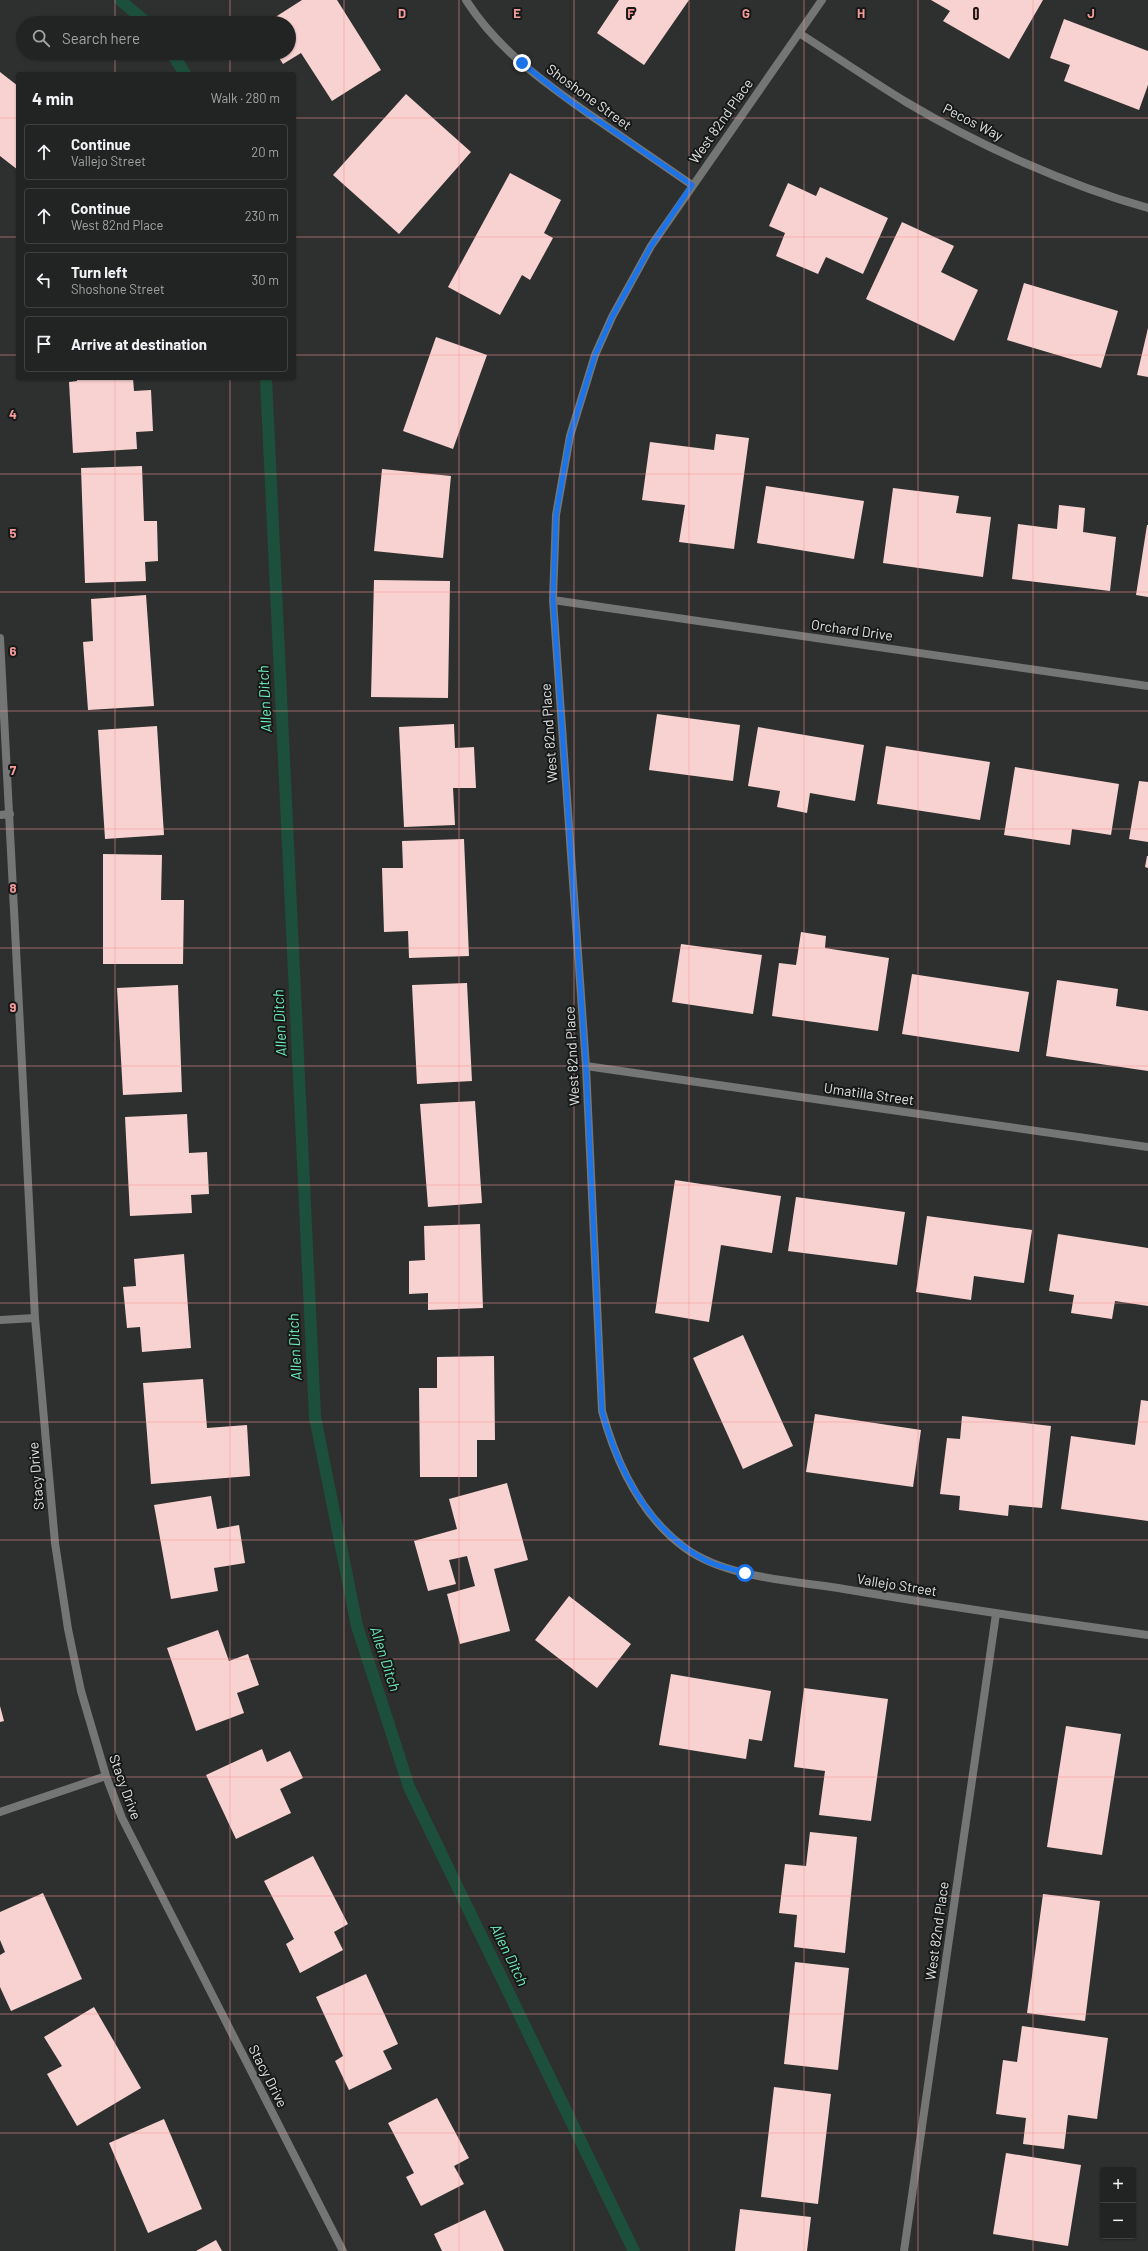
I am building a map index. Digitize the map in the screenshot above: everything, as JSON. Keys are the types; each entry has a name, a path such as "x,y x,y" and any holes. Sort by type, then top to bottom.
{"street":[{"name":"Shoshone Street","path":"466,0 494,38 522,63 567,99 692,185"},
{"name":"West 82nd Place","path":"656,1522 635,1491 611,1444 602,1411 586,1066 553,600 556,515 570,436 595,355 612,317 651,246 822,0"},
{"name":"Pecos Way","path":"799,33 906,102 980,142 1061,177 1148,208"},
{"name":"Orchard Drive","path":"553,600 1148,686"},
{"name":"Stacy Drive","path":"0,638 35,1318 56,1543 68,1629 81,1691 106,1776 122,1818 343,2251"},
{"path":"0,814 10,814"},
{"name":"Umatilla Street","path":"586,1066 1148,1147"},
{"path":"0,1320 35,1318"},
{"name":"Vallejo Street","path":"656,1522 685,1548 708,1562 745,1573 996,1614 1148,1635"},
{"name":"West 82nd Place","path":"904,2251 996,1614"},
{"path":"0,1812 106,1776"}],"building":[{"path":"302,0 337,0 381,70 332,101 301,53 296,56 296,16 277,16"},
{"path":"619,0 689,0 644,65 597,33"},
{"path":"931,0 1043,0 1009,59 943,21 950,11"},
{"path":"1064,19 1148,51 1148,85 1139,110 1064,81 1070,65 1050,58"},
{"path":"280,60 290,60 283,64"},
{"path":"0,72 16,84 16,168 0,156"},
{"path":"406,94 471,152 399,234 333,175"},
{"path":"510,173 561,200 544,233 553,238 530,280 522,275 500,315 448,287"},
{"path":"788,183 816,196 820,187 888,218 863,274 826,257 818,274 776,256 785,233 769,226"},
{"path":"902,222 954,246 941,272 978,290 954,341 866,299"},
{"path":"1024,283 1118,311 1101,368 1007,340"},
{"path":"1148,328 1148,377 1137,375"},
{"path":"436,337 487,355 453,449 403,431"},
{"path":"133,380 134,391 151,390 153,431 136,432 137,449 73,453 69,382"},
{"path":"716,434 749,438 734,549 679,542 685,505 642,500 650,442 714,450"},
{"path":"142,466 144,521 157,521 158,561 145,562 146,581 85,583 81,468"},
{"path":"382,469 451,476 443,558 374,551"},
{"path":"766,486 864,501 854,559 757,543"},
{"path":"893,488 959,496 956,513 991,517 983,577 883,563"},
{"path":"1059,505 1085,508 1083,532 1116,537 1110,591 1012,579 1018,524 1057,529"},
{"path":"1148,525 1148,597 1136,595"},
{"path":"374,580 450,581 448,698 371,697"},
{"path":"146,595 154,706 88,710 83,642 93,641 91,599"},
{"path":"657,714 740,725 733,781 649,770"},
{"path":"454,724 455,748 474,747 476,788 453,788 455,825 404,827 399,727"},
{"path":"157,726 164,835 105,839 98,730"},
{"path":"758,727 864,745 855,801 810,793 807,813 777,807 780,791 748,786"},
{"path":"886,746 990,762 980,820 877,804"},
{"path":"1015,767 1119,784 1111,835 1072,829 1070,845 1004,835"},
{"path":"1139,781 1148,782 1148,842 1129,839"},
{"path":"464,839 469,956 409,958 408,931 384,932 382,868 403,868 402,841"},
{"path":"103,854 162,855 161,900 184,900 183,964 103,964"},
{"path":"1148,856 1148,868 1145,867"},
{"path":"801,932 826,936 825,948 889,958 878,1031 772,1016 779,963 796,965"},
{"path":"681,944 762,955 753,1014 672,1002"},
{"path":"912,974 1029,992 1019,1052 902,1034"},
{"path":"1057,980 1118,989 1116,1006 1148,1011 1148,1071 1046,1056"},
{"path":"467,983 472,1081 417,1084 412,985"},
{"path":"178,985 182,1092 123,1095 117,988"},
{"path":"475,1101 482,1203 428,1207 420,1104"},
{"path":"187,1114 189,1153 207,1152 209,1194 191,1195 192,1213 130,1216 125,1117"},
{"path":"675,1180 781,1196 772,1253 721,1245 709,1322 655,1313"},
{"path":"796,1197 905,1212 897,1265 788,1251"},
{"path":"927,1216 1032,1230 1024,1283 974,1276 971,1300 916,1292"},
{"path":"480,1224 483,1308 428,1310 428,1293 409,1294 409,1261 425,1260 424,1226"},
{"path":"1058,1234 1148,1248 1148,1306 1115,1301 1112,1319 1071,1313 1074,1295 1049,1291"},
{"path":"184,1254 191,1348 142,1352 140,1327 127,1328 123,1287 136,1286 134,1259"},
{"path":"743,1335 793,1446 743,1469 693,1358"},
{"path":"494,1356 495,1440 477,1440 477,1477 420,1477 419,1388 437,1388 437,1357"},
{"path":"203,1379 207,1428 247,1425 250,1476 151,1484 143,1383"},
{"path":"1141,1400 1148,1401 1148,1521 1061,1509 1071,1436 1135,1445"},
{"path":"815,1414 921,1430 913,1487 806,1472"},
{"path":"962,1416 1051,1426 1042,1508 1009,1505 1008,1516 959,1510 960,1496 940,1494 947,1438 960,1439"},
{"path":"507,1483 528,1560 494,1569 510,1631 460,1644 447,1594 475,1586 467,1556 449,1560 456,1584 428,1591 414,1541 457,1529 449,1499"},
{"path":"211,1496 217,1529 239,1525 245,1563 214,1568 218,1591 171,1599 154,1505"},
{"path":"569,1596 631,1644 597,1688 535,1640"},
{"path":"218,1630 229,1661 248,1654 259,1685 237,1693 244,1713 196,1731 167,1648"},
{"path":"671,1674 771,1691 762,1741 749,1739 746,1759 659,1745"},
{"path":"804,1688 888,1699 871,1821 819,1815 825,1771 794,1767"},
{"path":"0,1706 4,1721 0,1722"},
{"path":"1066,1726 1121,1734 1102,1855 1047,1847"},
{"path":"262,1749 267,1762 290,1751 303,1778 280,1789 291,1813 236,1839 206,1775"},
{"path":"810,1832 857,1837 845,1953 794,1947 797,1915 779,1913 785,1864 806,1866"},
{"path":"313,1856 348,1924 334,1932 343,1950 300,1973 286,1944 294,1939 264,1881"},
{"path":"43,1893 82,1979 11,2011 0,1987 0,1955 5,1952 0,1940 0,1912"},
{"path":"1043,1894 1100,1901 1085,2021 1027,2013"},
{"path":"795,1962 849,1968 838,2070 784,2064"},
{"path":"366,1974 398,2044 383,2051 392,2069 349,2090 335,2061 343,2056 316,1997"},
{"path":"94,2007 141,2088 77,2126 47,2074 62,2066 44,2037"},
{"path":"1022,2026 1108,2038 1097,2119 1068,2115 1064,2149 1023,2144 1026,2118 996,2114 1003,2060 1017,2062"},
{"path":"774,2087 831,2094 818,2204 761,2197"},
{"path":"437,2098 469,2158 454,2166 464,2184 421,2206 406,2177 414,2173 388,2123"},
{"path":"164,2119 202,2209 148,2233 109,2143"},
{"path":"1006,2153 1081,2165 1068,2246 993,2234"},
{"path":"740,2209 811,2217 807,2251 735,2251"},
{"path":"485,2210 504,2251 442,2251 434,2234"},
{"path":"216,2240 222,2251 196,2251"}],"waterway":[{"name":"Allen Ditch","path":"120,0 139,16"},
{"name":"Allen Ditch","path":"176,60 184,72"},
{"name":"Allen Ditch","path":"266,380 315,1417 357,1626 409,1787 634,2251"}],"route":[{"path":"522,63 567,99 692,185 651,246 612,317 595,355 570,436 556,515 553,600 586,1066 602,1411 611,1444 635,1491 656,1522 685,1548 708,1562 745,1573"}]}
